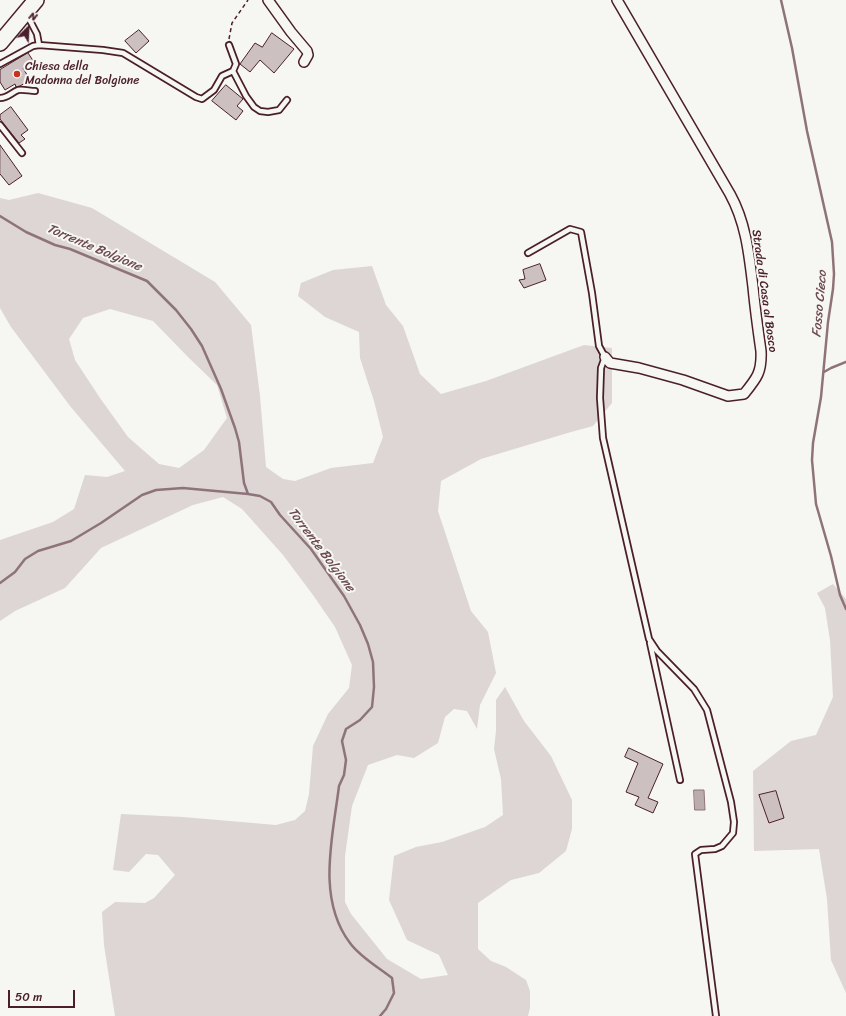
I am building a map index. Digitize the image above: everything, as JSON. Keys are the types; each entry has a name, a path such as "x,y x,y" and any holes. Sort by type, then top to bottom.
{"main road":[{"path":"0,43 36,0"}],"street":[{"path":"268,0 290,32 307,51 308,55 304,62"},
{"name":"Strada di Casa al Bosco","path":"605,357 610,363 639,368 683,380 728,396 744,394 757,376 761,367 761,351 748,250 739,212 617,0"}],"lane":[{"path":"26,12 37,34 39,45"},
{"path":"0,64 32,46 39,45 123,53 189,93 202,99 214,90 222,76 233,71 236,64 229,45"},
{"path":"233,71 246,96 254,107 260,111 279,110 287,100"},
{"path":"0,98 9,97 17,91 22,90 35,92"},
{"path":"0,125 22,153"},
{"path":"528,253 570,229 581,232 592,293 599,346 605,357 601,368 600,398 603,438 680,780"},
{"path":"649,639 657,651 694,689 707,710 731,802 734,822 733,833 722,846 715,849 701,850 695,854 716,1016"}],"path":[{"path":"229,45 232,23 248,0"}],"shaded area":[{"path":"38,193 92,208 215,282 251,325 260,396 266,467 283,479 295,481 331,468 373,463 383,437 374,401 360,358 359,332 325,317 298,296 301,283 333,270 372,266 386,305 403,326 420,374 441,394 486,381 584,345 612,348 612,403 593,426 481,459 441,481 438,511 471,611 488,632 496,673 480,705 477,729 467,711 454,709 445,717 438,743 414,758 397,755 368,765 352,806 345,856 345,902 351,914 387,959 421,979 448,975 439,955 407,940 389,900 394,856 416,847 442,842 485,827 503,815 501,779 494,749 496,731 496,700 505,687 524,721 551,756 572,800 572,829 566,851 539,873 511,880 478,903 478,949 491,961 506,967 526,980 530,991 530,1008 528,1016 115,1016 104,945 102,912 115,902 145,903 154,898 175,875 158,855 146,854 129,872 113,870 121,814 183,817 276,825 295,820 305,811 309,794 313,746 328,714 349,688 352,665 335,627 283,555 242,509 223,497 193,505 101,548 65,588 15,611 0,621 0,540 53,522 74,509 85,475 107,477 125,471 70,406 11,327 0,308 0,198 9,200","holes":["110,309 153,321 217,385 227,418 204,450 179,468 159,464 128,437 75,360 69,339 83,318"]},
{"path":"833,584 846,599 846,993 831,960 827,899 819,849 754,851 753,771 791,741 816,735 833,697 830,640 825,608 817,593"},
{"path":"694,790 704,790 705,810 695,810"}],"building":[{"path":"139,30 149,41 136,53 125,41"},
{"path":"272,33 294,49 274,73 260,60 250,72 240,64 255,43 262,47"},
{"path":"28,53 34,62 23,68 30,80 20,86 16,87 15,84 5,90 0,82 0,70"},
{"path":"226,85 243,99 237,106 243,111 236,120 212,101"},
{"path":"11,107 28,130 21,135 25,139 19,143 0,119 0,115"},
{"path":"0,145 22,176 9,185 0,174"},
{"path":"540,264 546,280 524,288 519,280 525,279 523,270"},
{"path":"629,748 663,764 648,798 658,802 653,813 635,805 639,797 626,792 638,763 625,757"},
{"path":"776,791 784,818 769,823 759,795"}],"waterway":[{"name":"Fosso Cieco","path":"781,0 792,48 807,131 832,242 834,274 833,289 828,322 821,397 813,443 812,460 816,504 831,556 840,595 846,609"},
{"name":"Torrente Bolgione","path":"0,216 26,232 55,245 70,249 147,281 176,310 202,346 221,389 239,442 244,483 248,494"},
{"path":"824,372 846,362"},
{"name":"Torrente Bolgione","path":"0,583 15,572 25,559 38,551 71,541 101,523 142,495 156,490 183,488 248,494 260,496 271,502 280,515 311,549 344,596 360,625 368,644 373,662 374,687 372,707 360,720 346,729 342,741 346,760 344,775 339,786 331,846 330,887 333,907 340,925 350,943 359,953 392,978 394,993 386,1009 380,1016"}],"place":[{"name":"Chiesa della Madonna del Bolgione","path":"17,74"}]}
